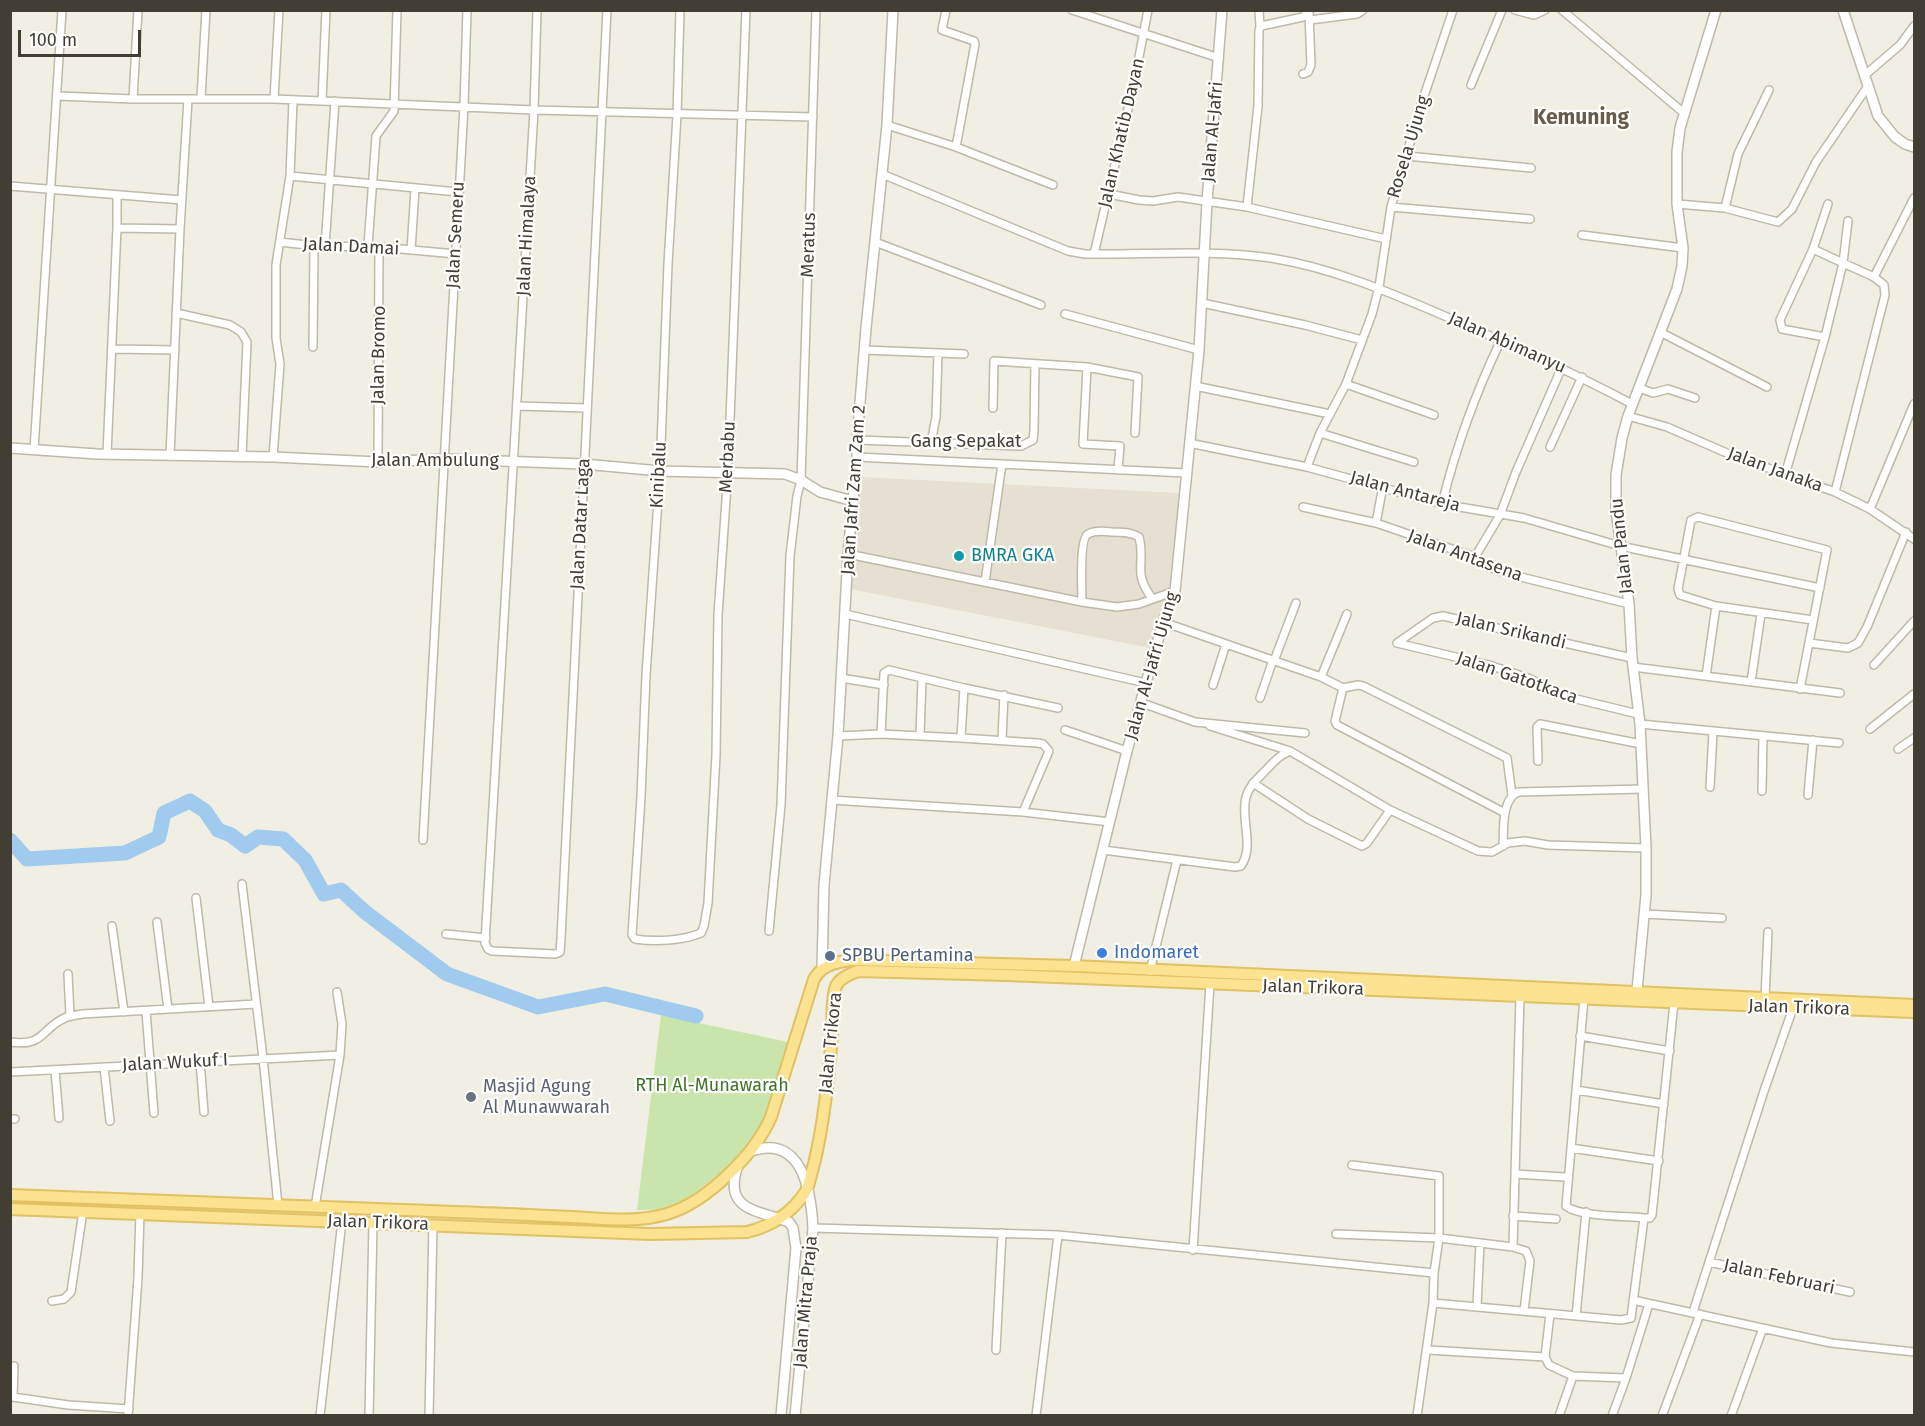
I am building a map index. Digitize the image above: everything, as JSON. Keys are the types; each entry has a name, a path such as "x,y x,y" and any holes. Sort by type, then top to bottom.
{"main road":[{"name":"Jalan Trikora","path":"10,1195 516,1214 629,1221 667,1214 699,1198 751,1151 766,1129 814,980 822,969 851,960 990,969"},
{"name":"Jalan Trikora","path":"10,1209 651,1234 738,1232 762,1228 780,1219 794,1206 807,1188 821,1127 832,1038 834,993 842,979 858,971 1074,966 1637,990 1793,1008 1914,1012"},
{"name":"Jalan Trikora","path":"1007,969 1210,984 1674,1003 1705,999 1765,998 1914,1005"},
{"path":"176,1202 176,1215"},
{"path":"514,1228 516,1214"}],"street":[{"path":"34,450 62,10"},
{"path":"134,99 138,10"},
{"path":"201,98 206,10"},
{"path":"274,99 279,10"},
{"path":"322,101 326,10"},
{"path":"368,246 376,136 392,115 394,103 398,10"},
{"name":"Jalan Semeru","path":"423,840 464,106 467,10"},
{"name":"Jalan Himalaya","path":"486,938 534,110 537,10"},
{"name":"Jalan Datar Laga","path":"486,938 486,947 492,951 555,954 560,951 604,110 607,10"},
{"name":"Kinibalu","path":"634,939 632,935 646,675 660,471 680,10"},
{"name":"Merbabu","path":"634,939 690,937 700,933 704,926 708,903 716,755 718,615 728,471 746,10"},
{"name":"Meratus","path":"769,931 781,805 790,556 801,480 816,10"},
{"name":"Jalan Jafri Zam Zam 2","path":"822,969 824,885 838,736 848,554 864,351 887,125 893,10"},
{"path":"946,10 942,30 974,41 975,44 956,147"},
{"path":"1072,10 1219,58"},
{"path":"1096,19 1097,10"},
{"name":"Jalan Khatib Dayan","path":"1094,254 1148,10"},
{"name":"Jalan Al-Jafri","path":"1204,254 1222,10"},
{"path":"1247,207 1258,106 1259,10"},
{"path":"1260,27 1310,14 1357,14 1363,10"},
{"name":"Rosela Ujung","path":"1307,467 1320,434 1346,384 1372,314 1379,287 1391,207 1422,102 1453,10"},
{"path":"1471,85 1502,10"},
{"path":"1515,10 1534,15 1545,10"},
{"path":"1562,10 1685,114"},
{"name":"Jalan Pandu","path":"1637,990 1645,914 1646,848 1639,719 1632,663 1629,604 1616,511 1616,475 1628,416 1677,289 1682,266 1683,248 1677,204 1677,152 1685,114 1716,10"},
{"path":"1843,10 1878,116 1887,129 1905,144 1914,147"},
{"path":"1303,74 1308,72 1311,65 1310,14"},
{"path":"1865,75 1900,45 1914,26"},
{"path":"1677,204 1725,208 1778,222 1792,209 1816,162 1868,86"},
{"path":"1725,208 1738,154 1769,90"},
{"path":"58,96 134,99 274,99 534,110 813,117"},
{"path":"170,456 188,99"},
{"name":"Jalan Damai","path":"293,100 290,176 279,242 325,247 368,246 456,254"},
{"path":"325,247 336,101"},
{"path":"887,125 956,147 1053,185"},
{"path":"1407,156 1531,168"},
{"name":"Jalan Abimanyu","path":"882,174 1068,251 1094,254 1204,254 1270,258 1322,269 1379,287 1501,340 1562,367 1632,404"},
{"path":"290,176 458,192"},
{"path":"10,186 182,200"},
{"path":"411,250 415,189"},
{"path":"1109,194 1153,201 1178,197 1247,207 1386,239"},
{"path":"107,454 113,349 117,196"},
{"path":"1874,277 1914,198"},
{"path":"1825,337 1782,329 1779,325 1813,249 1828,204"},
{"path":"1391,207 1530,219"},
{"path":"1785,475 1825,337 1843,263 1848,221"},
{"path":"117,228 180,229"},
{"path":"1582,235 1683,248"},
{"path":"273,457 280,364 276,338 276,265 279,242"},
{"path":"875,242 1041,305"},
{"path":"313,347 314,246"},
{"name":"Jalan Bromo","path":"378,462 379,248"},
{"path":"1813,249 1874,277 1884,285 1885,295 1835,492"},
{"name":"Jalan Al-Jafri Ujung","path":"1074,966 1127,752 1163,622 1175,591 1199,350 1204,254"},
{"path":"1202,303 1362,340"},
{"path":"176,313 230,325 241,332 247,342 242,456"},
{"path":"1065,314 1199,350"},
{"path":"1660,332 1767,387"},
{"path":"1443,504 1449,475 1479,387 1501,340"},
{"path":"113,349 175,350"},
{"path":"864,351 964,354"},
{"path":"931,443 936,417 938,353"},
{"path":"993,408 994,361 1087,368 1138,377 1135,433"},
{"name":"Gang Sepakat","path":"857,440 1021,446 1033,440 1035,364"},
{"path":"1475,557 1500,515 1516,472 1562,367"},
{"path":"1087,368 1083,444 1120,446 1118,470"},
{"path":"1550,447 1582,377"},
{"path":"1346,384 1434,416"},
{"path":"1195,386 1330,414"},
{"path":"1639,388 1653,393 1668,389 1695,398"},
{"path":"1870,509 1914,404"},
{"path":"517,406 587,408"},
{"name":"Jalan Janaka","path":"1628,416 1667,427 1729,454 1835,492 1870,509 1914,539"},
{"path":"1320,434 1414,462"},
{"name":"Jalan Antareja","path":"1189,443 1307,467 1443,504 1524,518 1620,546 1820,588"},
{"name":"Jalan Ambulung","path":"10,448 107,454 242,456 378,462 445,459 584,464 660,471 785,474 801,480 820,492 853,501"},
{"path":"857,457 1186,473"},
{"path":"985,582 1002,464"},
{"path":"1376,523 1383,486"},
{"name":"Jalan Antasena","path":"1303,507 1376,523 1475,557 1489,567 1505,573 1629,604"},
{"path":"1800,689 1827,550 1698,517 1690,520 1678,590 1680,595 1716,606 1813,620"},
{"path":"1082,603 1084,538 1095,531 1127,532 1139,537 1141,580 1152,598"},
{"path":"1809,643 1848,648 1858,643 1867,627 1906,532"},
{"path":"848,554 1082,603 1117,607 1139,604 1175,591"},
{"path":"1260,698 1296,603"},
{"path":"1707,676 1716,606"},
{"path":"845,614 1146,683"},
{"path":"1321,677 1347,614"},
{"path":"1751,682 1761,614"},
{"name":"Jalan Srikandi","path":"1397,643 1433,618 1443,616 1632,663 1707,676 1840,693"},
{"path":"1874,665 1914,621"},
{"path":"1163,622 1321,677 1343,688 1358,685 1506,758 1512,795 1505,813 1503,846"},
{"name":"Jalan Gatotkaca","path":"1397,643 1489,665 1528,678 1564,696 1639,719 1713,732 1839,743"},
{"path":"1213,686 1226,644"},
{"path":"881,734 884,673 887,670 1058,708"},
{"path":"841,678 884,685"},
{"path":"920,736 922,678"},
{"path":"961,738 964,688"},
{"path":"1343,688 1335,721 1337,725 1505,813"},
{"path":"1870,729 1914,694"},
{"path":"1002,740 1004,695"},
{"path":"1142,703 1290,752 1390,810 1478,851 1492,852 1508,843 1525,841 1548,845 1646,848"},
{"path":"1195,722 1305,733"},
{"path":"1538,761 1540,724 1641,744"},
{"path":"1065,730 1127,752"},
{"path":"1710,787 1713,732"},
{"path":"838,736 881,734 1043,744 1049,751 1023,812"},
{"path":"1762,791 1763,736"},
{"path":"1898,749 1914,738"},
{"path":"1808,795 1813,740"},
{"path":"1103,850 1235,867 1242,864 1247,853 1245,799 1253,783 1282,754 1290,752"},
{"path":"1253,783 1308,819 1362,846 1367,843 1390,810"},
{"path":"1512,795 1522,791 1643,789"},
{"path":"831,800 1023,812 1110,822"},
{"path":"1150,970 1177,860"},
{"path":"242,884 278,1205"},
{"path":"196,898 209,1007"},
{"path":"1645,914 1722,918"},
{"path":"158,922 168,1009"},
{"path":"112,926 124,1012"},
{"path":"1765,998 1768,932"},
{"path":"446,934 486,938"},
{"path":"68,974 70,1016"},
{"path":"1193,1250 1210,984"},
{"path":"315,1207 340,1055 342,1024 337,992"},
{"path":"1513,1247 1520,996"},
{"path":"1584,999 1566,1206 1586,1212 1644,1218 1652,1217 1674,1003"},
{"path":"10,1042 30,1043 70,1016 256,1004"},
{"path":"1662,1416 1697,1313 1708,1262 1793,1008"},
{"path":"146,1011 154,1113"},
{"path":"1580,1036 1670,1051"},
{"name":"Jalan Wukuf I","path":"10,1072 340,1055"},
{"path":"200,1061 204,1112"},
{"path":"104,1067 110,1120"},
{"path":"55,1070 59,1118"},
{"path":"1576,1089 1664,1104"},
{"path":"751,1151 762,1147 772,1148 790,1156 801,1168 807,1188"},
{"path":"1571,1148 1659,1161"},
{"path":"738,1164 733,1184 738,1199 753,1211 780,1219"},
{"path":"1352,1165 1440,1176 1439,1238 1434,1272 1433,1303 1417,1416"},
{"path":"1515,1174 1564,1177"},
{"name":"Jalan Mitra Praja","path":"795,1416 813,1227 812,1208 807,1188"},
{"path":"52,1301 64,1299 71,1292 82,1211"},
{"path":"1576,1316 1586,1212"},
{"path":"14,1366 12,1397 129,1412 140,1213"},
{"path":"1513,1216 1556,1219"},
{"path":"1433,1303 1627,1320 1633,1313 1644,1218"},
{"name":"Jalan Mitra Praja","path":"780,1219 789,1222 793,1228 796,1248 781,1416"},
{"path":"320,1416 342,1221"},
{"path":"369,1416 373,1223"},
{"path":"429,1416 433,1225"},
{"path":"813,1227 1058,1235 1434,1272"},
{"path":"996,1350 1002,1233"},
{"path":"1336,1234 1439,1238 1513,1247 1526,1251 1529,1255 1524,1311"},
{"path":"1036,1416 1058,1235"},
{"path":"1477,1306 1480,1243"},
{"name":"Jalan Februari","path":"1708,1262 1850,1292"},
{"path":"1634,1300 1831,1343 1914,1352"},
{"path":"1612,1416 1649,1304"},
{"path":"1550,1314 1545,1357 1549,1365 1573,1376 1626,1378"},
{"path":"1731,1416 1763,1328"},
{"path":"1428,1350 1545,1357"},
{"path":"1559,1416 1573,1376"}],"shaded area":[{"path":"860,477 1179,493 1175,591 1156,649 850,589"}],"green space":[{"name":"RTH Al-Munawarah","path":"661,1015 788,1042 772,1097 756,1138 750,1147 730,1166 683,1201 659,1209 637,1210"}],"waterway":[{"path":"10,840 27,859 125,853 159,837 164,813 190,801 205,811 218,830 231,835 245,846 258,837 283,839 305,860 324,894 341,890 365,912 447,974 538,1007 605,994 696,1016"}],"place":[{"name":"BMRA GKA","path":"959,556"},
{"name":"Indomaret","path":"1102,953"},
{"name":"SPBU Pertamina","path":"830,956"},
{"name":"Masjid Agung Al Munawwarah","path":"471,1097"}],"district":[{"name":"Kemuning","path":"1581,118"}]}
